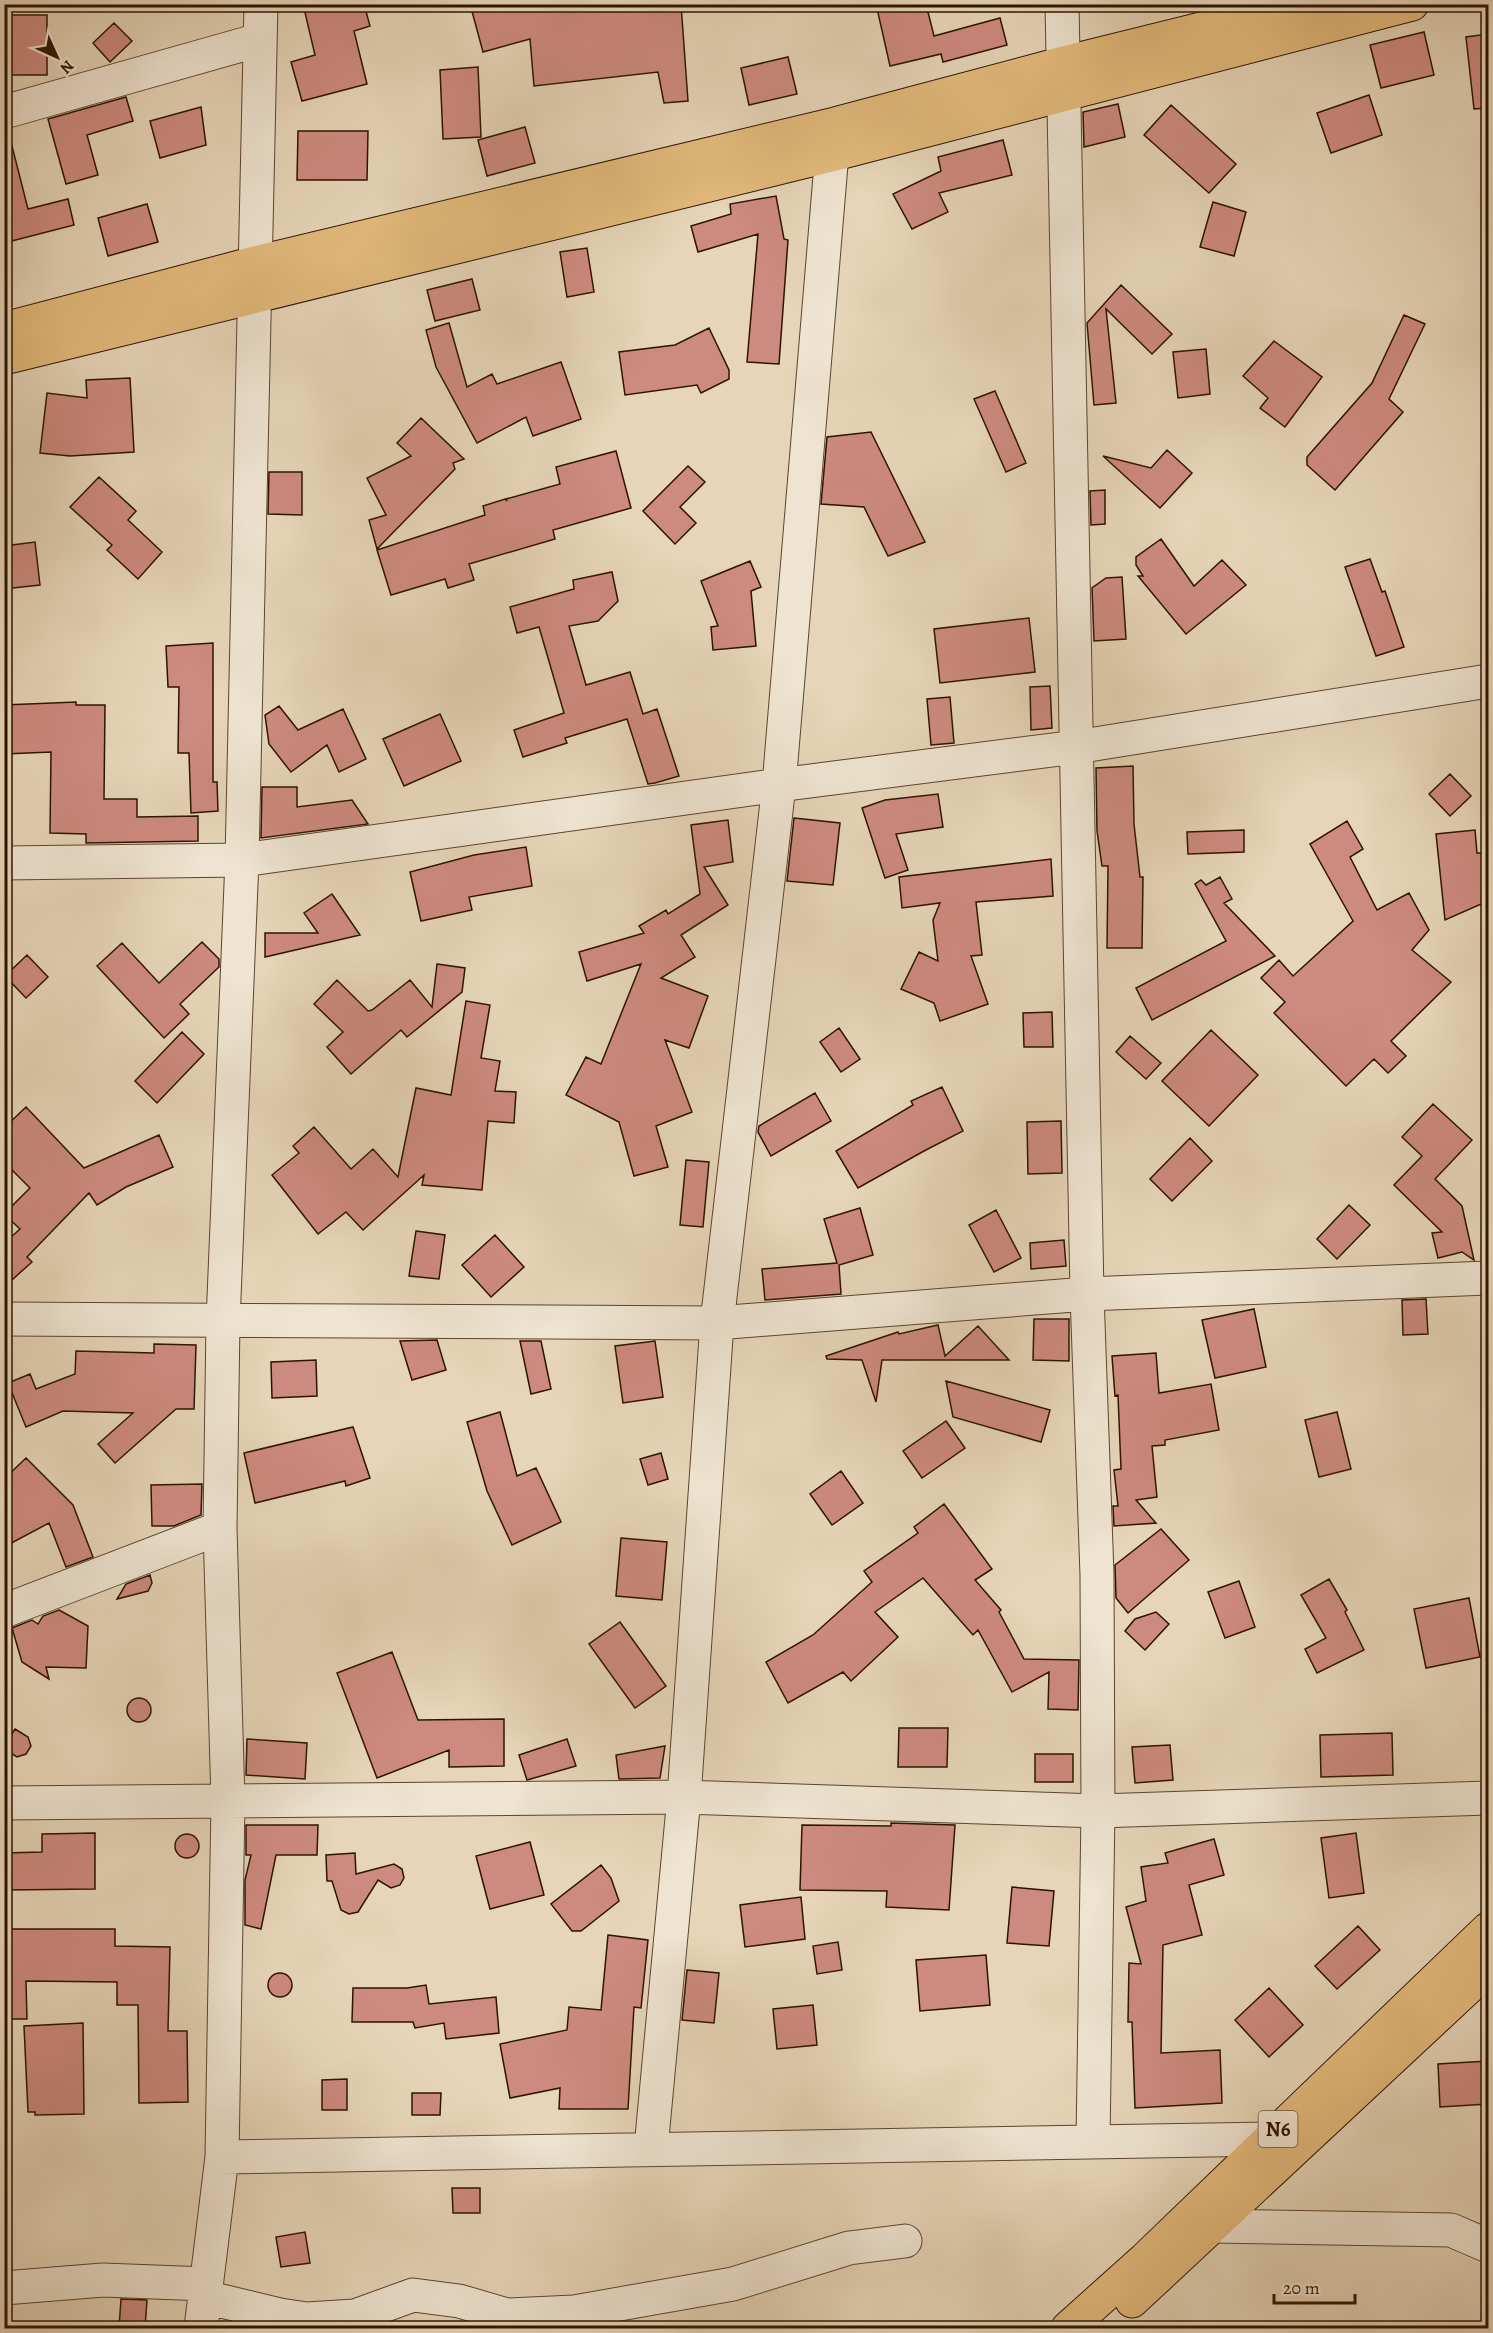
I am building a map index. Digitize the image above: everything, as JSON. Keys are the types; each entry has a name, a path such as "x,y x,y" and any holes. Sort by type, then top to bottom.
{"main road":[{"path":"4,358 255,296 1065,78 1302,4"},
{"path":"1065,78 1412,4"},
{"path":"4,329 255,263 833,139"},
{"name":"N6","path":"1102,2328 1214,2226 1282,2142 1488,1929"},
{"name":"N6","path":"1068,2328 1145,2259 1488,1969"}],"street":[{"path":"204,2303 222,2157 228,1801 220,1528 223,1322 242,860 261,4"},
{"path":"1062,4 1087,1294 1096,1575 1098,1811 1093,2141"},
{"path":"4,112 259,40"},
{"path":"651,2148 684,1797 717,1323 779,784 833,139"},
{"path":"4,863 242,860 779,784 1076,747 1488,681"},
{"path":"4,1319 717,1323 1087,1294 1488,1278"},
{"path":"4,1611 220,1528"},
{"path":"4,1803 684,1797 1098,1811 1488,1798"},
{"path":"222,2157 1093,2141 1282,2142"},
{"path":"1214,2226 1450,2230 1488,2219"},
{"path":"1450,2230 1488,2246"},
{"path":"4,2288 104,2280 204,2303 307,2319 355,2316 413,2295 459,2301 507,2315 574,2312 733,2284 849,2248 905,2241"}],"building":[{"path":"303,4 364,4 370,26 354,31 367,84 302,101 291,62 315,55"},
{"path":"470,4 681,4 688,101 664,103 658,72 534,86 530,39 483,52"},
{"path":"876,4 926,4 934,36 1000,18 1007,45 943,62 941,54 890,66"},
{"path":"4,15 47,15 47,75 4,75"},
{"path":"114,23 132,41 110,62 93,43"},
{"path":"1424,32 1434,75 1381,88 1370,45"},
{"path":"1488,34 1488,108 1474,109 1466,37"},
{"path":"788,57 797,94 749,105 741,68"},
{"path":"478,67 481,137 443,139 440,70"},
{"path":"1369,95 1382,135 1331,153 1317,113"},
{"path":"126,97 133,121 87,135 98,175 66,184 48,119"},
{"path":"1118,104 1125,137 1084,147 1083,112"},
{"path":"1171,105 1236,164 1209,193 1144,135"},
{"path":"201,107 206,145 160,158 150,121"},
{"path":"525,127 535,163 487,176 478,140"},
{"path":"298,131 368,131 367,180 297,180"},
{"path":"1003,140 1012,175 939,193 948,212 912,229 893,194 941,171 938,157"},
{"path":"4,146 12,146 28,209 68,199 74,225 4,243"},
{"path":"776,196 784,239 788,240 779,364 747,362 758,234 698,252 691,226 731,214 730,204"},
{"path":"1213,202 1246,212 1234,256 1200,247"},
{"path":"147,204 158,242 108,256 98,218"},
{"path":"587,248 594,292 567,297 560,252"},
{"path":"472,279 480,310 435,321 427,290"},
{"path":"1121,285 1172,334 1152,354 1106,309 1116,403 1094,405 1087,323"},
{"path":"1404,315 1425,324 1389,399 1403,412 1335,490 1307,465 1307,457 1372,383"},
{"path":"449,323 467,387 492,374 497,384 561,362 581,419 533,436 526,417 477,443 436,367 426,330"},
{"path":"709,328 729,370 729,379 701,393 697,385 625,395 619,352 675,345"},
{"path":"1274,341 1322,377 1285,427 1260,408 1268,398 1243,376"},
{"path":"1206,349 1210,394 1178,398 1173,352"},
{"path":"130,378 134,452 70,456 40,453 47,393 87,398 86,380"},
{"path":"995,391 1026,463 1006,472 974,399"},
{"path":"421,418 464,459 453,463 455,469 377,549 369,520 386,515 367,478 411,456 397,443"},
{"path":"871,432 925,542 888,556 864,507 821,504 827,437"},
{"path":"1167,450 1192,473 1160,508 1103,456 1151,468"},
{"path":"616,451 631,508 553,530 555,539 469,564 474,580 448,588 445,579 391,595 377,550 485,515 483,506 560,484 556,467"},
{"path":"688,466 705,482 680,507 696,523 675,544 643,511"},
{"path":"269,472 302,472 302,515 268,514"},
{"path":"99,477 136,511 128,520 162,552 138,579 107,550 112,545 70,507"},
{"path":"1105,490 1105,524 1091,525 1090,491"},
{"path":"1161,539 1194,586 1222,560 1246,585 1186,634 1138,576 1143,576 1136,565 1136,557"},
{"path":"35,542 40,585 4,589 4,546"},
{"path":"1370,559 1382,592 1385,591 1404,647 1376,656 1345,567"},
{"path":"750,561 761,587 751,591 756,646 713,650 711,627 718,626 701,581"},
{"path":"612,572 618,601 598,621 569,626 586,685 630,672 643,714 657,709 679,776 655,783 648,784 627,719 565,738 567,743 523,757 514,730 564,713 539,627 517,633 510,607 574,589 573,580"},
{"path":"1122,577 1126,639 1094,641 1092,588 1106,578"},
{"path":"1029,618 1035,672 940,683 934,629"},
{"path":"213,643 213,782 217,782 218,811 191,813 189,753 178,753 179,687 168,687 166,646"},
{"path":"1050,686 1052,728 1031,730 1030,687"},
{"path":"950,697 954,743 931,745 927,699"},
{"path":"76,702 76,705 105,705 104,799 137,799 137,817 198,816 198,841 86,843 86,834 50,833 51,752 4,754 4,705"},
{"path":"279,706 298,730 343,709 366,759 339,772 327,745 291,772 269,744 265,715"},
{"path":"440,714 461,761 404,786 383,739"},
{"path":"1133,766 1134,824 1140,877 1143,877 1142,948 1107,948 1108,866 1102,866 1097,831 1096,768"},
{"path":"1450,774 1471,796 1450,816 1429,794"},
{"path":"262,787 297,787 297,807 352,800 368,824 261,838"},
{"path":"938,794 943,827 896,834 908,870 885,878 862,808 885,800"},
{"path":"794,818 840,823 833,885 787,881"},
{"path":"728,820 733,862 704,867 728,905 681,935 695,957 661,978 708,996 689,1048 665,1040 692,1112 656,1126 668,1167 634,1176 619,1122 566,1095 586,1057 601,1064 641,964 587,981 579,952 644,933 639,926 666,910 668,914 700,894 691,825"},
{"path":"1347,821 1363,849 1350,857 1377,910 1409,893 1429,930 1412,950 1451,982 1391,1041 1406,1056 1388,1073 1374,1059 1346,1086 1274,1013 1285,1002 1261,978 1279,960 1293,976 1353,921 1310,844"},
{"path":"1244,830 1244,852 1188,854 1187,832"},
{"path":"1475,830 1477,853 1488,853 1488,901 1445,920 1436,834"},
{"path":"526,847 532,886 469,897 472,910 421,921 410,872 474,855"},
{"path":"1051,859 1053,896 976,902 982,955 971,956 988,1004 940,1021 934,1003 901,989 919,952 938,961 933,920 940,903 902,908 899,877"},
{"path":"1220,877 1232,899 1224,903 1275,956 1152,1020 1136,988 1226,941 1195,884 1201,880 1206,885"},
{"path":"332,894 360,935 265,957 265,933 318,933 304,913"},
{"path":"202,942 219,959 219,967 180,1004 189,1014 164,1038 97,966 122,943 159,983"},
{"path":"27,955 48,977 26,998 5,976"},
{"path":"437,964 465,968 462,992 407,1037 401,1030 351,1074 327,1047 343,1032 314,1004 337,980 368,1011 372,1010 410,980 432,1007"},
{"path":"466,1001 490,1005 481,1058 500,1061 495,1091 516,1092 514,1123 488,1121 482,1190 422,1185 424,1175 363,1230 346,1212 318,1234 272,1175 299,1153 293,1146 314,1127 351,1169 373,1149 398,1177 416,1088 451,1095"},
{"path":"1052,1012 1053,1047 1024,1047 1023,1013"},
{"path":"839,1028 860,1059 841,1072 820,1042"},
{"path":"1211,1030 1258,1075 1209,1126 1162,1081"},
{"path":"182,1032 204,1054 157,1103 135,1081"},
{"path":"1130,1036 1161,1063 1146,1079 1116,1052"},
{"path":"942,1087 963,1131 858,1188 836,1151 913,1105 911,1101"},
{"path":"815,1093 831,1121 771,1156 758,1132 759,1126"},
{"path":"1433,1104 1472,1140 1435,1179 1462,1206 1474,1260 1462,1252 1438,1258 1432,1233 1442,1232 1394,1185 1422,1156 1402,1137"},
{"path":"26,1107 84,1168 159,1135 173,1167 126,1187 97,1205 89,1193 27,1257 32,1262 4,1287 4,1232 10,1238 20,1229 4,1214 30,1188 4,1162 4,1128"},
{"path":"1061,1121 1062,1173 1028,1174 1027,1122"},
{"path":"1190,1138 1212,1161 1172,1201 1150,1179"},
{"path":"686,1160 709,1162 703,1227 680,1225"},
{"path":"1349,1205 1370,1225 1337,1259 1317,1239"},
{"path":"860,1208 873,1255 839,1265 841,1294 765,1300 762,1269 837,1263 824,1219"},
{"path":"996,1210 1021,1258 994,1272 969,1225"},
{"path":"416,1231 445,1235 439,1279 409,1276"},
{"path":"495,1235 524,1267 491,1297 462,1265"},
{"path":"1064,1240 1066,1266 1031,1269 1030,1243"},
{"path":"1426,1299 1428,1334 1403,1335 1402,1300"},
{"path":"1254,1309 1266,1367 1215,1378 1202,1320"},
{"path":"1034,1319 1069,1319 1069,1361 1033,1360"},
{"path":"938,1325 945,1356 978,1326 1009,1360 882,1360 876,1402 862,1360 827,1359 826,1356 898,1332 899,1334"},
{"path":"437,1340 446,1370 412,1380 400,1341"},
{"path":"520,1341 541,1341 551,1389 531,1394"},
{"path":"655,1341 663,1397 623,1403 615,1346"},
{"path":"154,1344 196,1345 194,1409 176,1409 115,1463 98,1444 133,1413 63,1411 26,1427 8,1383 30,1374 36,1389 75,1374 76,1351 154,1353"},
{"path":"1156,1353 1159,1393 1211,1384 1219,1430 1165,1440 1165,1445 1152,1446 1157,1497 1136,1500 1156,1523 1114,1526 1113,1506 1118,1506 1114,1470 1121,1469 1118,1395 1115,1396 1112,1356"},
{"path":"316,1360 317,1396 272,1398 271,1362"},
{"path":"946,1381 1050,1410 1041,1442 953,1417"},
{"path":"500,1412 517,1476 536,1468 561,1522 512,1545 487,1491 467,1422"},
{"path":"1337,1412 1351,1469 1319,1477 1305,1420"},
{"path":"946,1421 965,1448 922,1478 903,1451"},
{"path":"353,1427 370,1478 346,1486 345,1481 255,1503 244,1453"},
{"path":"661,1453 668,1479 648,1485 640,1459"},
{"path":"26,1458 73,1505 93,1557 66,1567 49,1523 4,1547 4,1479"},
{"path":"841,1471 863,1503 832,1525 810,1494"},
{"path":"202,1484 201,1515 174,1526 152,1526 151,1485"},
{"path":"944,1504 992,1569 975,1580 1001,1610 999,1612 1024,1659 1079,1660 1078,1710 1048,1709 1049,1672 1012,1692 978,1630 973,1635 923,1578 875,1612 898,1637 851,1681 843,1672 788,1703 766,1662 813,1635 872,1582 864,1571 918,1533 914,1527"},
{"path":"1161,1529 1189,1560 1128,1613 1116,1598 1115,1565"},
{"path":"621,1538 667,1542 662,1600 616,1596"},
{"path":"150,1575 152,1583 148,1591 117,1599 126,1584"},
{"path":"1329,1579 1347,1610 1345,1612 1364,1650 1317,1673 1305,1649 1326,1638 1301,1595"},
{"path":"1239,1581 1255,1627 1225,1638 1208,1592"},
{"path":"1469,1598 1480,1657 1426,1668 1414,1609"},
{"path":"59,1610 88,1626 86,1668 46,1667 49,1679 22,1662 12,1628 32,1620 38,1624 43,1616"},
{"path":"1156,1612 1169,1624 1145,1650 1125,1631 1135,1619"},
{"path":"620,1622 666,1686 635,1708 589,1644"},
{"path":"392,1652 418,1720 504,1719 504,1766 449,1767 449,1750 377,1778 337,1673"},
{"path":"139,1698 147,1702 151,1710 147,1718 139,1722 131,1718 127,1710 131,1702"},
{"path":"899,1728 948,1728 947,1767 898,1767"},
{"path":"15,1729 28,1737 31,1746 26,1754 17,1757 9,1752 6,1743"},
{"path":"1392,1733 1393,1775 1321,1777 1320,1735"},
{"path":"247,1739 307,1743 305,1779 246,1775"},
{"path":"567,1739 576,1766 527,1780 519,1755"},
{"path":"1170,1745 1173,1780 1135,1783 1132,1747"},
{"path":"665,1746 660,1778 619,1779 616,1755"},
{"path":"1035,1754 1073,1754 1073,1782 1035,1782"},
{"path":"891,1823 955,1825 949,1910 886,1907 887,1891 800,1890 802,1825 891,1826"},
{"path":"246,1825 318,1825 317,1855 276,1855 261,1929 245,1925 245,1880 251,1855 246,1855"},
{"path":"95,1833 95,1889 4,1890 4,1853 42,1852 42,1834"},
{"path":"1356,1833 1364,1893 1329,1898 1321,1838"},
{"path":"187,1834 195,1838 199,1846 195,1854 187,1858 179,1854 175,1846 179,1838"},
{"path":"1214,1839 1224,1875 1189,1885 1202,1935 1163,1945 1161,2053 1220,2050 1222,2103 1135,2108 1132,2022 1128,2022 1129,1963 1141,1964 1126,1907 1146,1901 1141,1867 1168,1863 1165,1853"},
{"path":"530,1842 544,1895 490,1909 476,1856"},
{"path":"355,1853 356,1874 394,1864 402,1869 404,1878 400,1885 391,1888 378,1880 358,1912 349,1914 341,1910 332,1881 327,1881 326,1855"},
{"path":"601,1865 611,1878 619,1901 581,1931 572,1931 551,1904"},
{"path":"1012,1887 1054,1891 1049,1946 1007,1943"},
{"path":"801,1897 805,1939 745,1947 740,1905"},
{"path":"1358,1926 1380,1950 1337,1989 1315,1966"},
{"path":"4,1929 115,1929 115,1946 170,1947 168,2031 187,2031 188,2102 139,2103 138,2005 117,2005 117,1982 26,1981 27,2019 4,2019"},
{"path":"608,1935 648,1940 641,2008 634,2007 628,2109 559,2109 560,2088 510,2098 500,2044 567,2030 569,2007 601,2010"},
{"path":"838,1942 842,1970 817,1974 813,1946"},
{"path":"986,1955 990,2005 920,2011 916,1960"},
{"path":"687,1970 719,1973 714,2023 682,2020"},
{"path":"280,1973 288,1977 292,1985 288,1993 280,1997 272,1993 268,1985 272,1977"},
{"path":"426,1985 429,2004 496,1997 499,2033 446,2039 444,2023 415,2028 413,2022 352,2022 353,1988 407,1988"},
{"path":"1269,1988 1303,2025 1269,2057 1235,2020"},
{"path":"813,2005 817,2045 777,2049 773,2009"},
{"path":"83,2023 84,2114 35,2115 35,2112 28,2112 24,2026"},
{"path":"1488,2061 1488,2104 1440,2107 1438,2064"},
{"path":"347,2079 347,2110 322,2110 322,2080"},
{"path":"412,2093 441,2093 440,2115 412,2115"},
{"path":"452,2188 480,2188 480,2213 453,2213"},
{"path":"305,2232 310,2263 281,2267 276,2237"},
{"path":"121,2299 147,2300 145,2328 119,2328"}]}
